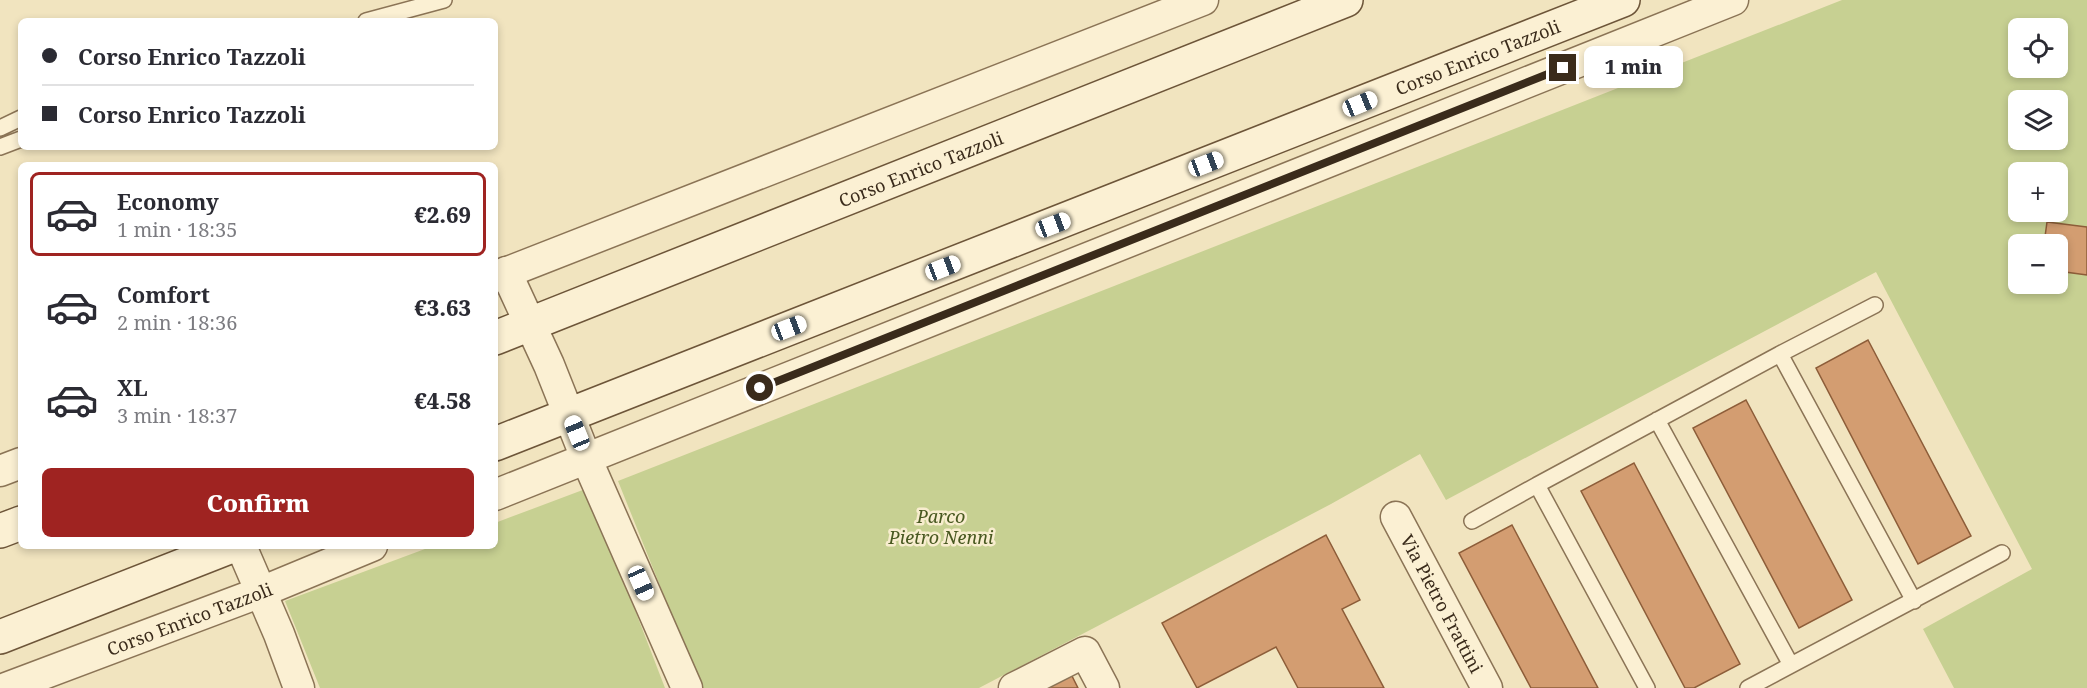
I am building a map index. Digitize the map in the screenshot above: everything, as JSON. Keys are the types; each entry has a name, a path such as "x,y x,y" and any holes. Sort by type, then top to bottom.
{"street":[{"path":"687,688 530,324 501,275 1203,0"},
{"name":"Corso Enrico Tazzoli","path":"498,337 1347,0"},
{"name":"Corso Enrico Tazzoli","path":"498,443 1623,0"},
{"path":"498,494 1733,0"},
{"path":"0,471 18,464"},
{"name":"Via Pietro Frattini","path":"1396,517 1487,688"},
{"path":"0,531 18,524"},
{"path":"0,637 224,549"},
{"path":"242,549 299,688"},
{"name":"Corso Enrico Tazzoli","path":"6,688 261,592 365,549"},
{"path":"1014,688 1084,652 1104,688"}],"lane":[{"path":"377,18 444,0"},
{"path":"0,128 18,119"},
{"path":"0,147 18,140"},
{"path":"1472,521 1656,420 1875,305"},
{"path":"1780,354 1914,601"},
{"path":"1656,420 1791,665"},
{"path":"1537,485 1647,688"},
{"path":"1748,688 2002,554"}],"green space":[{"name":"Parco Pietro Nenni","path":"1842,0 2087,0 2087,688 1954,688 1923,629 2032,569 1876,272 1446,500 1420,454 1331,504 979,688 701,688 618,481"},
{"path":"588,488 665,688 320,688 285,601 425,549 498,549 498,522"}],"building":[{"path":"2047,222 2087,227 2087,275 2068,272 2068,234 2045,234"},
{"path":"1868,340 1971,536 1918,564 1816,368"},
{"path":"1746,400 1852,600 1799,628 1693,428"},
{"path":"1634,463 1740,664 1694,688 1685,688 1581,491"},
{"path":"1512,525 1598,688 1531,688 1459,553"},
{"path":"1326,535 1360,600 1342,609 1384,688 1298,688 1276,647 1197,688 1162,623"},
{"path":"1326,535 1360,600 1342,609 1384,688 1298,688 1276,647 1197,688 1162,623"},
{"path":"1069,670 1078,688 1035,688"}],"route":[{"path":"760,388 1563,68"}]}
